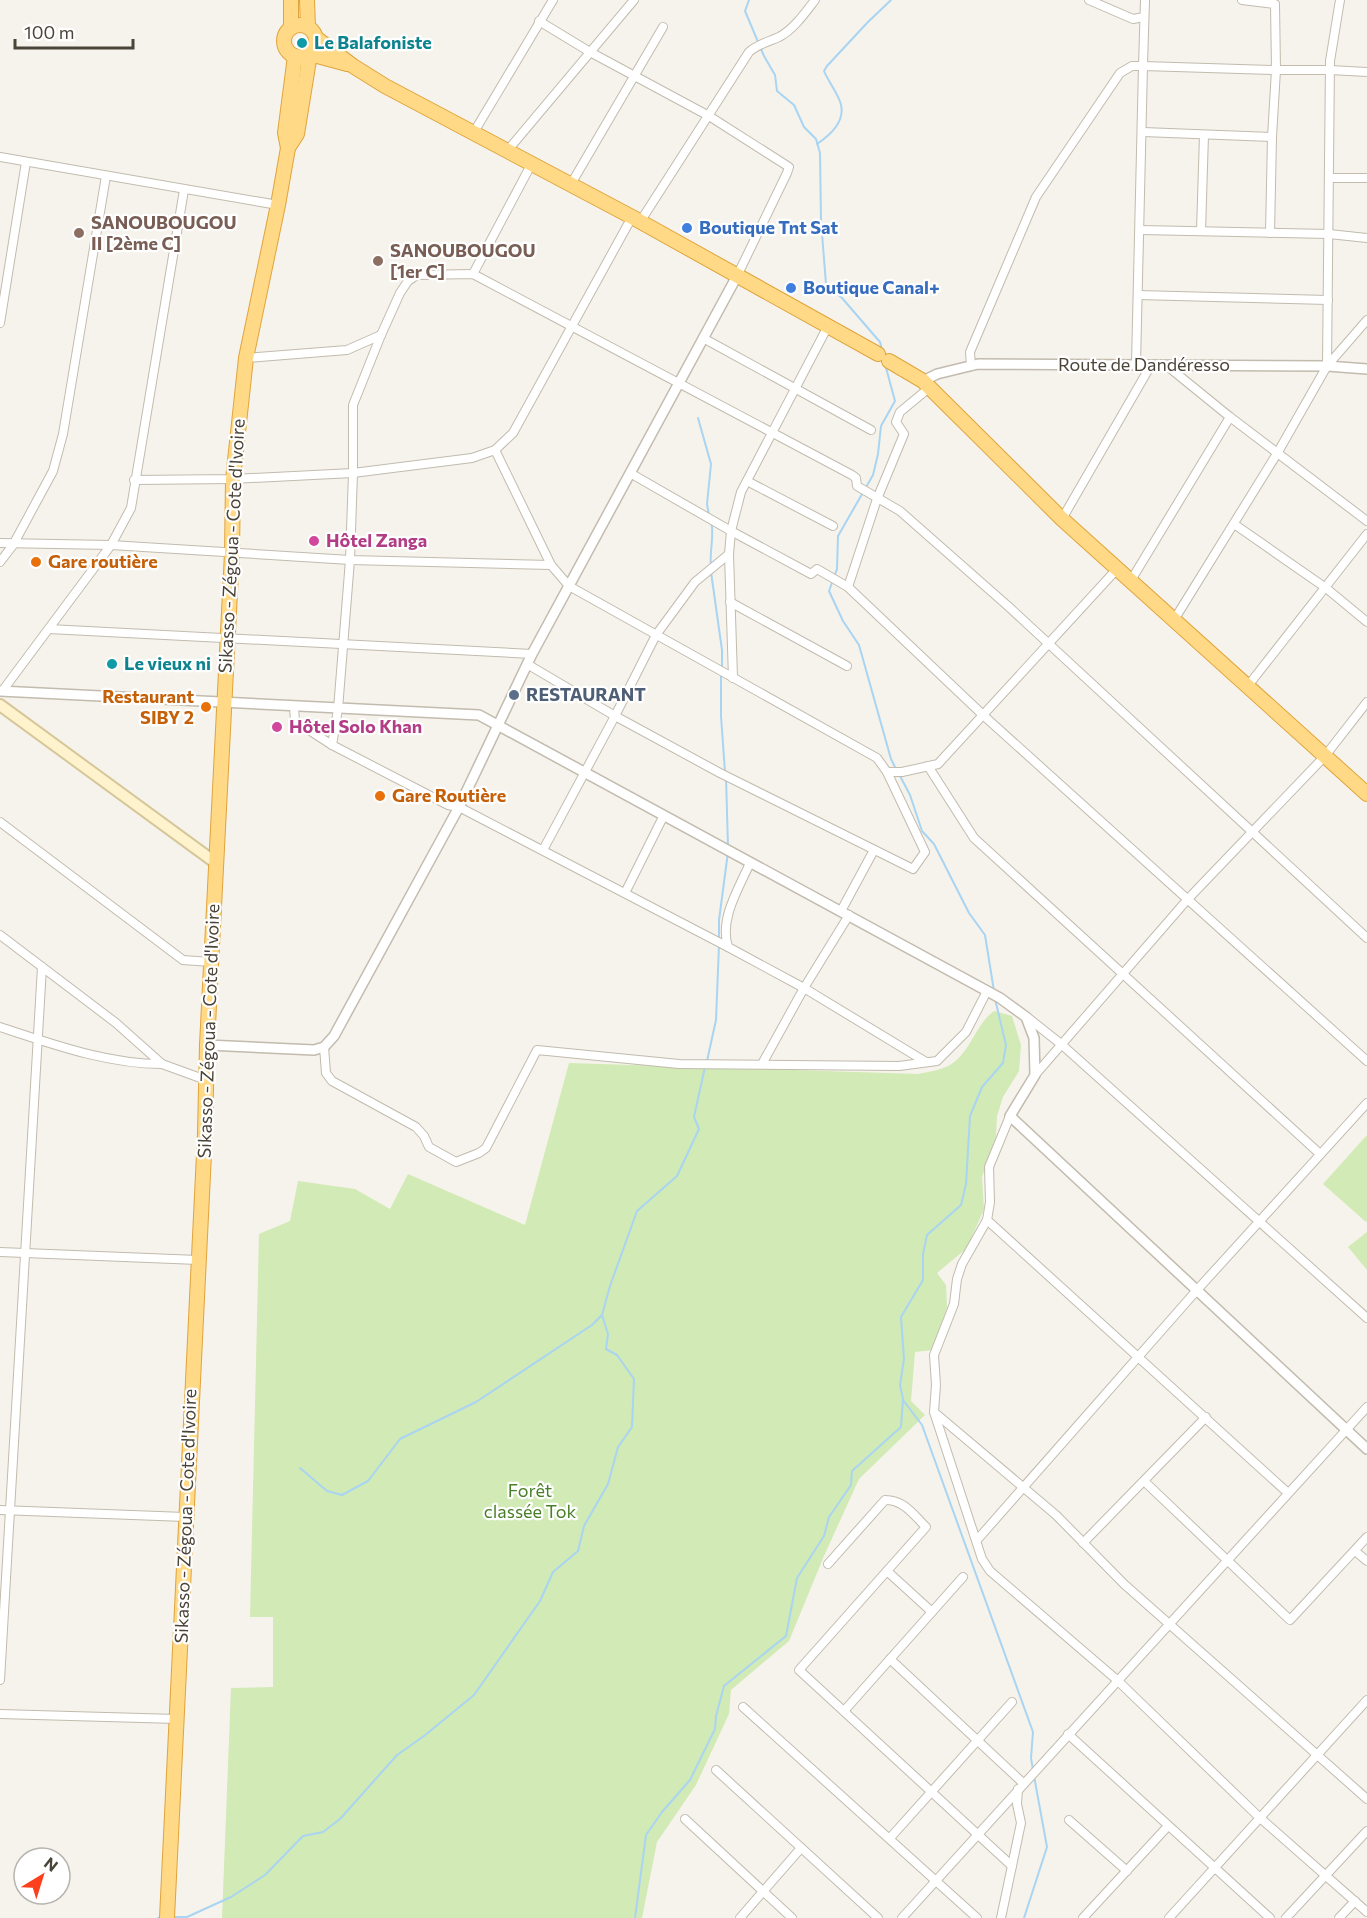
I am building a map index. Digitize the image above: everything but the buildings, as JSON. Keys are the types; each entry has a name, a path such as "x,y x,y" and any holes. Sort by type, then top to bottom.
{"highway":[{"path":"291,0 291,28 284,41 287,50 295,56 310,54 353,66"},
{"path":"288,148 297,134 310,54 315,47 307,0"},
{"path":"291,28 300,25 353,66 385,86 571,184 828,326 926,384 1062,519 1367,794"},
{"path":"288,148 285,133 295,56"},
{"name":"Sikasso - Zégoua - Cote d'Ivoire","path":"167,1918 232,552 233,479 246,358 288,148"}],"main road":[{"path":"0,705 216,863"}],"street":[{"path":"474,132 553,0"},
{"path":"508,150 634,0"},
{"path":"134,480 233,479 354,473 472,458 495,450 513,433 572,326 636,220 709,116 749,52 760,44 781,36 815,0"},
{"path":"1089,0 1133,19 1144,17"},
{"path":"1136,364 1145,0"},
{"path":"1242,0 1276,2 1270,232"},
{"path":"1328,366 1330,70 1340,0"},
{"path":"207,1045 315,1050 324,1047 334,1036 459,807 532,654 737,276 787,174 789,166 709,116 590,52 539,21"},
{"path":"571,184 663,27"},
{"path":"971,366 970,352 1036,197 1120,73 1132,66 1367,72"},
{"path":"1143,132 1272,137"},
{"path":"1201,231 1204,135"},
{"path":"0,157 278,205"},
{"path":"0,323 3,278 26,162"},
{"path":"473,274 532,163"},
{"path":"0,562 13,545 53,471 63,434 106,176"},
{"path":"1329,178 1367,178"},
{"path":"1,691 111,545 131,508 184,190"},
{"path":"1141,230 1329,234 1367,238"},
{"path":"333,745 350,560 354,473 353,405 400,293 408,281 417,275 473,274 852,475 856,478 856,486 900,511 1048,643 1367,938"},
{"path":"1138,295 1328,300"},
{"path":"1174,620 1278,452 1328,366 1367,320"},
{"path":"733,678 729,554 731,531 741,492 828,326"},
{"path":"246,358 347,351 381,336"},
{"path":"703,338 871,430"},
{"name":"Route de Dandéresso","path":"926,384 936,374 971,366 1136,364 1365,368"},
{"path":"1062,519 1151,365"},
{"path":"1166,365 1230,417 1367,521"},
{"path":"1365,368 1367,379"},
{"path":"848,587 878,499 904,434 896,422 900,412 926,384"},
{"path":"1130,582 1230,417"},
{"path":"495,450 551,565 569,586 877,758 889,771 925,852 913,869 720,773 615,716 527,664"},
{"path":"630,473 811,574 817,569 848,587 983,715 1367,1061"},
{"path":"747,481 833,526"},
{"path":"1234,524 1326,588 1367,622"},
{"path":"1247,687 1367,534"},
{"path":"0,543 111,545 350,560 551,565"},
{"path":"543,850 656,634 695,582 729,554"},
{"path":"889,771 902,772 938,764 1117,569"},
{"path":"730,602 847,666"},
{"path":"49,629 532,654"},
{"path":"1,691 224,704 479,715 663,817 1000,998 1061,1044 1367,1318"},
{"path":"1367,702 1325,756 1187,900 1035,1075 1010,1116 989,1167 990,1202 987,1220 962,1264 957,1279 954,1304 934,1355 936,1386 934,1412 982,1558 990,1571 1117,1680 1259,1816 1367,1912"},
{"path":"294,707 295,721 333,745 448,805 459,807 728,947 804,988 926,1062"},
{"path":"928,766 974,838 1320,1154"},
{"path":"625,893 663,817"},
{"path":"0,822 183,960 211,962"},
{"path":"762,1064 845,913 874,850"},
{"path":"728,947 727,919 750,863"},
{"path":"0,935 116,1023 162,1064"},
{"path":"0,1680 2,1611 42,967"},
{"path":"324,1047 326,1073 332,1082 417,1127 429,1147 456,1162 486,1148 537,1050 679,1064 899,1066 937,1060 966,1032 988,992"},
{"path":"1026,1017 1034,1038 1035,1075"},
{"path":"0,1028 38,1040 137,1064 162,1064 206,1080"},
{"path":"977,1540 1197,1290 1367,1103"},
{"path":"1010,1116 1367,1449"},
{"path":"987,1220 1288,1493"},
{"path":"0,1252 198,1260"},
{"path":"902,1918 1367,1407"},
{"path":"934,1412 1023,1487 1168,1624 1367,1799"},
{"path":"1083,1543 1206,1417"},
{"path":"1144,1481 1290,1620 1367,1537"},
{"path":"828,1564 885,1500 903,1503 926,1527 799,1670 1012,1866"},
{"path":"0,1510 185,1517"},
{"path":"1355,1551 1367,1562"},
{"path":"886,1571 932,1612"},
{"path":"844,1711 963,1576"},
{"path":"890,1659 1024,1783"},
{"path":"1169,1918 1259,1816 1367,1700"},
{"path":"890,1838 1012,1702"},
{"path":"743,1707 977,1918"},
{"path":"0,1714 177,1719"},
{"path":"1068,1734 1270,1918"},
{"path":"716,1770 878,1918"},
{"path":"1001,1918 1021,1823 1017,1804 1024,1783"},
{"path":"685,1819 792,1918"},
{"path":"1070,1820 1127,1871"},
{"path":"1083,1918 1168,1826"},
{"path":"1286,1918 1367,1831"},
{"path":"740,1918 801,1848"},
{"path":"1339,1918 1355,1901"}],"green space":[{"name":"Forêt classée Tok","path":"994,1011 1012,1016 1021,1045 1019,1071 1003,1097 997,1116 996,1136 982,1177 984,1209 967,1248 937,1273 946,1285 947,1307 933,1350 915,1352 911,1401 925,1415 859,1479 789,1641 731,1690 729,1714 696,1785 657,1842 642,1918 222,1918 231,1688 273,1687 273,1617 250,1617 259,1234 290,1221 298,1181 355,1189 390,1209 408,1174 525,1225 569,1063 918,1074 943,1068 957,1060"},
{"path":"1367,1135 1367,1221 1366,1222 1323,1184"},
{"path":"1367,1232 1367,1270 1348,1247"}],"waterway":[{"path":"749,0 745,11 764,56 775,75 777,91 794,105 804,127 816,139 820,153 821,221 826,284 842,298 880,342 882,350"},
{"path":"817,144 835,128 842,111 824,71 891,0"},
{"path":"885,364 895,401 881,426 873,475 838,536 837,569 829,591 843,621 859,645 891,759 896,769"},
{"path":"698,418 711,464 707,504 709,516"},
{"path":"711,521 711,566"},
{"path":"711,572 722,650 722,667"},
{"path":"721,673 725,772"},
{"path":"899,774 910,795 922,831 934,844 969,913 985,935 994,991"},
{"path":"726,777 728,847"},
{"path":"719,939 719,920 728,852"},
{"path":"707,1061 716,1020 719,945"},
{"path":"635,1918 646,1835 662,1812 690,1780 715,1729 724,1686 786,1636 797,1578 824,1536 829,1517 851,1485 852,1471 901,1427 903,1399 900,1385 904,1359 901,1317 923,1280 923,1254 927,1235 961,1205 966,1184 970,1116 982,1087 1003,1063 1006,1045 995,999"},
{"path":"300,1468 327,1491 342,1495 368,1481 400,1439 476,1402 592,1325 602,1315 637,1211 677,1176 699,1129 694,1117 705,1067"},
{"path":"175,1917 187,1917 231,1897 265,1875 303,1836 323,1832 340,1819 397,1755 474,1695 540,1601 553,1572 578,1551 584,1526 608,1484 618,1447 632,1427 634,1379 617,1355 606,1349 608,1334 602,1315"},
{"path":"903,1400 922,1425 1033,1732 1031,1758 1033,1770"},
{"path":"1024,1918 1047,1847 1034,1776"}],"place":[{"name":"Le Balafoniste","path":"302,43"},
{"name":"Boutique Tnt Sat","path":"687,228"},
{"name":"SANOUBOUGOU II [2ème C]","path":"79,233"},
{"name":"SANOUBOUGOU [1er C]","path":"378,261"},
{"name":"Boutique Canal+","path":"791,288"},
{"name":"Hôtel Zanga","path":"314,541"},
{"name":"Gare routière","path":"36,562"},
{"name":"Le vieux ni","path":"112,664"},
{"name":"RESTAURANT","path":"514,695"},
{"name":"Restaurant SIBY 2","path":"206,707"},
{"name":"Hôtel Solo Khan","path":"277,727"},
{"name":"Gare Routière","path":"380,796"}]}
